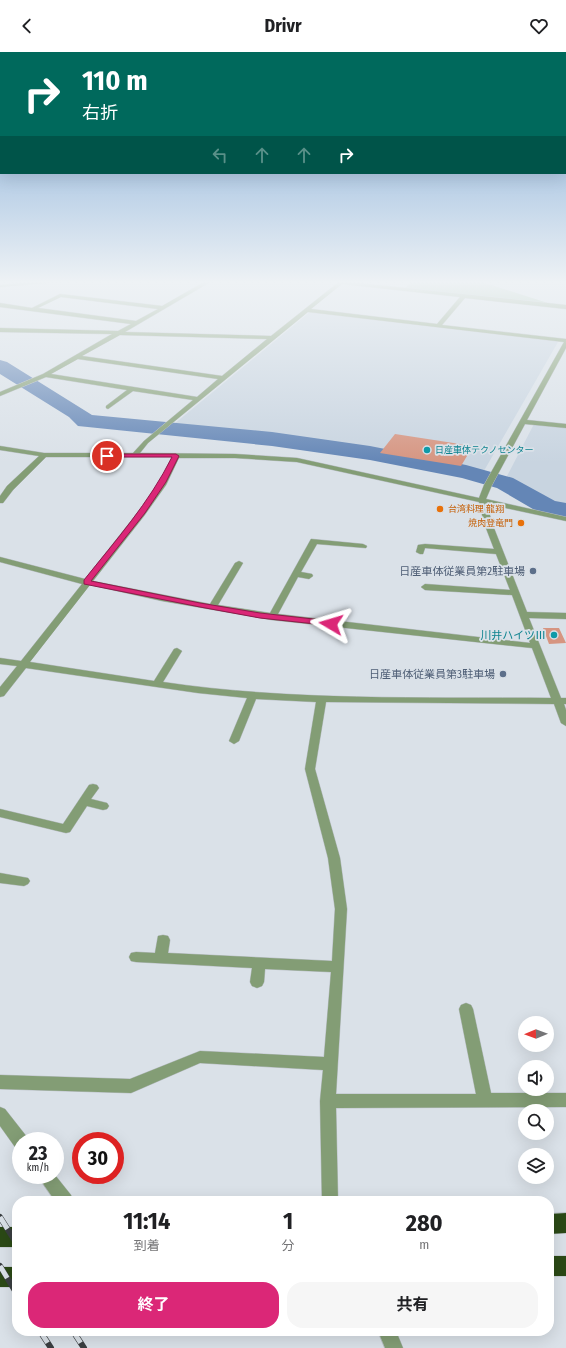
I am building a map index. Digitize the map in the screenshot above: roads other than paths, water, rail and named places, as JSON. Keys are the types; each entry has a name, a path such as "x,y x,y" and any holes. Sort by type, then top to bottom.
{"highway":[{"path":"554,1224 566,1224"},
{"path":"0,1237 12,1237"},
{"path":"554,1266 566,1266"},
{"path":"0,1277 12,1277"}],"street":[{"path":"0,394 45,375 104,341"},
{"path":"135,455 146,442 268,341"},
{"path":"566,342 488,485 482,500 488,523 536,646 562,701 566,723"},
{"path":"77,357 224,378"},
{"path":"45,375 199,399"},
{"path":"108,407 131,389"},
{"path":"523,422 566,426"},
{"path":"0,448 44,455 235,456 297,460 566,519"},
{"path":"0,501 10,488 44,455"},
{"path":"0,694 86,582 143,512 163,482 176,456"},
{"path":"272,617 314,541 350,542 363,546"},
{"path":"420,552 421,547 428,544 500,552"},
{"path":"0,559 86,582 162,598 272,617 536,646"},
{"path":"212,607 239,563"},
{"path":"296,574 309,576"},
{"path":"425,587 515,593"},
{"path":"524,615 566,616"},
{"path":"157,684 177,651"},
{"path":"0,661 157,684 253,695 320,699 562,701"},
{"path":"234,741 253,695"},
{"path":"320,699 310,769 334,858 341,909 328,1101 330,1196"},
{"path":"0,813 66,829 93,788"},
{"path":"84,801 103,806"},
{"path":"0,878 24,881"},
{"path":"160,958 163,940"},
{"path":"136,957 338,967"},
{"path":"257,982 259,963"},
{"path":"466,1009 485,1101"},
{"path":"0,1082 131,1086 200,1057 331,1064"},
{"path":"328,1101 566,1100"},
{"path":"0,1114 14,1132"},
{"path":"52,1184 61,1196"},
{"path":"389,1336 394,1348"}],"waterway":[{"path":"0,366 76,413 86,421 272,439 370,453 466,472 505,483 547,507 566,511"}],"railway":[{"path":"0,1217 12,1236"},
{"path":"0,1266 12,1286"},
{"path":"43,1336 51,1348"},
{"path":"76,1336 84,1348"}],"place":[{"name":"日産車体テクノセンター","path":"427,450"},
{"name":"台湾料理 龍翔","path":"440,509"},
{"name":"焼肉登竜門","path":"521,523"},
{"name":"日産車体従業員第2駐車場","path":"533,571"},
{"name":"川井ハイツⅢ","path":"554,635"},
{"name":"日産車体従業員第3駐車場","path":"503,674"}]}
